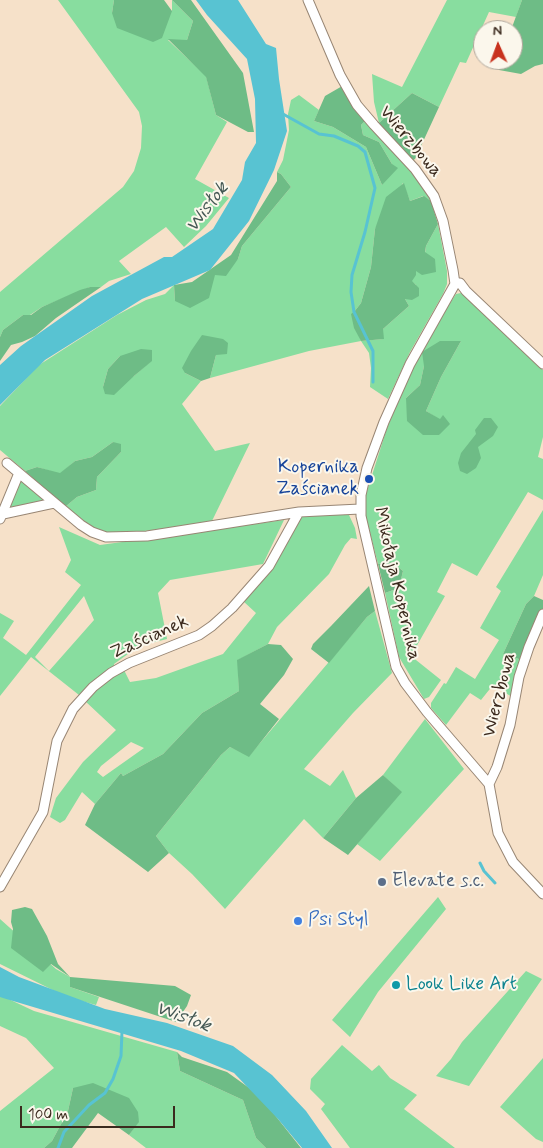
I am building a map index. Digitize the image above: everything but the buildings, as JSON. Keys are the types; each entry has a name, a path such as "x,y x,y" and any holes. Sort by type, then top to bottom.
{"street":[{"name":"Wierzbowa","path":"308,0 340,75 358,105 415,169 434,196 443,221 455,284"},
{"path":"455,284 460,283 466,291 543,364"},
{"name":"Mikołaja Kopernika","path":"455,284 410,364 391,405 367,468 360,509 363,529 396,667 405,683 427,712 489,784"},
{"path":"7,463 92,532 112,538 148,536 299,512 360,509"},
{"path":"1,517 19,473"},
{"path":"1,517 54,502"},
{"name":"Zaścianek","path":"0,887 43,812 57,741 73,709 93,687 111,673 129,663 199,635 212,626 232,608 269,566 299,512"},
{"name":"Wierzbowa","path":"489,784 497,767 510,725 519,677 526,654 543,614"},
{"path":"489,784 498,833 513,862 543,894"}],"green space":[{"path":"58,0 114,0 112,13 172,11 172,0 193,21 187,40 168,40 206,76 216,115 227,122 195,179 229,198 206,226 184,247 166,227 119,261 131,274 109,281 101,287 90,287 42,307 30,315 23,315 3,330 0,337 0,292 123,187 134,171 141,148 142,126 139,112"},
{"path":"114,0 164,0 172,11 162,38 153,42 117,28 112,13"},
{"path":"172,0 191,0 243,73 254,132 248,132 216,115 206,77 168,39 187,40 193,21"},
{"path":"447,0 522,0 516,17 489,12 485,20 473,20 473,47 466,63 460,62 439,107 412,93 379,123 374,102 372,74 402,87"},
{"path":"522,0 543,0 543,64 521,74 499,70 523,70 523,20 515,20"},
{"path":"344,85 365,121 361,125 363,135 379,142 392,164 398,168 382,185 366,147 333,127 314,121 325,96"},
{"path":"412,93 439,107 415,159 412,161 381,128 379,123"},
{"path":"299,95 319,110 314,121 333,127 366,147 382,185 392,164 379,142 363,135 361,125 365,121 420,182 431,201 423,196 410,201 403,183 375,229 371,267 361,303 354,312 361,341 309,351 210,378 216,355 227,343 185,373 201,381 182,404 215,451 250,443 211,523 136,532 101,533 65,507 77,497 96,490 97,477 121,452 113,442 92,457 75,461 60,474 37,467 25,471 0,450 0,406 39,365 117,315 146,300 165,294 174,285 175,301 238,259 242,246 291,187 281,174 277,172 283,160 289,130 288,114 291,100","holes":["120,356 151,361 134,376 103,387 108,369"]},
{"path":"277,172 281,174 291,187 242,246 238,259 226,276 215,275 209,298 190,308 175,301 174,285 192,282 231,255 277,181"},
{"path":"404,183 410,201 424,196 431,201 438,224 426,246 425,252 435,259 436,272 422,275 416,271 412,281 419,288 419,296 412,300 405,299 409,306 383,329 384,339 361,341 354,328 351,314 361,303 371,267 375,229 386,197"},
{"path":"438,224 447,271 447,284 410,352 388,399 370,387 371,368 369,353 361,341 383,339 383,329 409,306 405,299 416,285 411,281"},
{"path":"90,287 101,287 56,318 35,336 11,345 0,361 0,337 3,330 23,315 31,315 42,307"},
{"path":"456,294 466,294 543,370 543,437 538,457 543,459 543,500 528,492 477,576 452,563 437,592 445,596 411,656 441,680 429,697 424,699 399,657 385,593 399,588 403,571 392,562 378,564 365,513 366,494 387,428 405,385 441,317","holes":["461,341 441,377 426,411 440,420 443,416 439,435 406,398 420,385 424,366"]},
{"path":"202,335 223,339 228,343 227,354 216,355 210,378 201,381 185,373 182,368"},
{"path":"440,341 461,341 441,377 426,411 440,419 443,415 450,424 439,435 423,435 407,421 406,398 420,385 424,366 422,352"},
{"path":"141,349 152,350 152,361 114,395 105,394 103,387 108,369 120,356"},
{"path":"484,418 491,418 498,427 493,436 478,447 481,458 476,468 467,474 460,471 458,463 461,453 476,434 475,430"},
{"path":"113,442 121,444 121,452 97,477 96,490 77,497 65,507 25,471 37,467 60,473 75,461 92,457"},
{"path":"20,481 43,498 43,501 10,508 9,506"},
{"path":"543,510 543,575 534,596 526,604 503,654 522,660 512,697 493,685 481,700 470,693 446,725 431,708 431,703 456,667 475,679 499,640 480,628 501,591 496,587"},
{"path":"345,513 349,515 355,528 357,539 351,538 345,545 329,574 277,627 268,644 238,660 239,691 202,713 163,754 123,776 121,773 95,804 82,792 65,820 60,823 50,817 56,798 83,762 116,730 85,701 94,689 124,670 130,682 156,678 223,654 256,613 243,601 302,516","holes":["131,742 144,748 103,777 97,772 101,766"]},
{"path":"284,520 263,564 170,580 158,593 167,639 139,646 114,664 79,695 31,657 0,696 0,613 14,621 3,638 26,655 81,585 65,572 71,560 59,527 100,545","holes":["84,596 94,620 49,671 35,657"]},
{"path":"392,562 403,571 399,588 385,593 378,564"},
{"path":"369,586 375,611 367,617 329,663 311,649 313,644"},
{"path":"534,596 543,600 543,609 522,660 503,654 526,604"},
{"path":"375,611 392,673 353,713 304,769 330,786 343,770 356,798 323,838 304,819 225,909 169,853 156,836 221,755 230,747 249,756 367,617"},
{"path":"268,644 281,645 293,659 284,675 260,704 279,719 249,757 230,747 221,755 156,836 169,853 148,872 85,825 95,804 121,773 123,776 163,754 202,713 239,691 237,660"},
{"path":"425,719 464,769 380,861 357,844 401,792 383,775"},
{"path":"383,775 402,792 348,855 323,838 356,798"},
{"path":"438,897 446,909 378,992 350,1037 332,1020"},
{"path":"25,907 32,909 47,936 58,964 70,977 51,964 43,972 11,948 12,910"},
{"path":"0,919 56,969 70,977 70,987 99,997 96,1005 67,997 0,964"},
{"path":"526,971 542,979 469,1086 436,1076 451,1059 462,1042"},
{"path":"70,977 175,986 191,995 187,1006 176,1022 70,987"},
{"path":"0,995 34,1011 177,1052 180,1071 243,1100 256,1138 266,1148 146,1148 129,1135 139,1121 73,1088 68,1111 52,1141 44,1148 0,1148 0,1111 54,1068 26,1038 0,1026"},
{"path":"342,1045 372,1071 379,1065 390,1078 417,1095 404,1109 455,1148 350,1148 321,1109 325,1104 310,1089 311,1079"},
{"path":"177,1052 182,1057 227,1072 259,1095 301,1148 266,1148 256,1138 243,1100 180,1071"},
{"path":"543,1058 543,1142 536,1139 500,1107"},
{"path":"93,1083 129,1098 138,1112 139,1122 129,1135 98,1113 72,1148 44,1148 52,1141 68,1111 73,1088"}],"water":[{"path":"196,0 238,0 266,44 276,48 287,131 274,170 249,221 210,270 142,299 45,360 0,405 0,365 21,346 92,296 164,257 172,257 213,229 242,180 245,162 256,143 255,99 247,59"},
{"path":"0,967 19,977 105,1009 167,1023 233,1046 272,1075 306,1111 332,1148 302,1148 278,1119 234,1073 181,1051 0,997"}],"waterway":[{"path":"283,114 319,134 334,136 358,146 365,152 375,188 365,232 352,275 351,292 354,312 373,351 373,382"},
{"path":"480,863 484,871 495,883"},
{"path":"58,1148 64,1132 89,1105 105,1093 113,1079 121,1056 122,1031"}],"place":[{"name":"Kopernika Zaścianek","path":"369,479"},
{"name":"Elevate s.c.","path":"382,882"},
{"name":"Psi Styl","path":"298,921"},
{"name":"Look Like Art","path":"396,985"}],"water label":[{"name":"Wisłok","path":"208,208"},
{"name":"Wisłok","path":"183,1018"}]}
